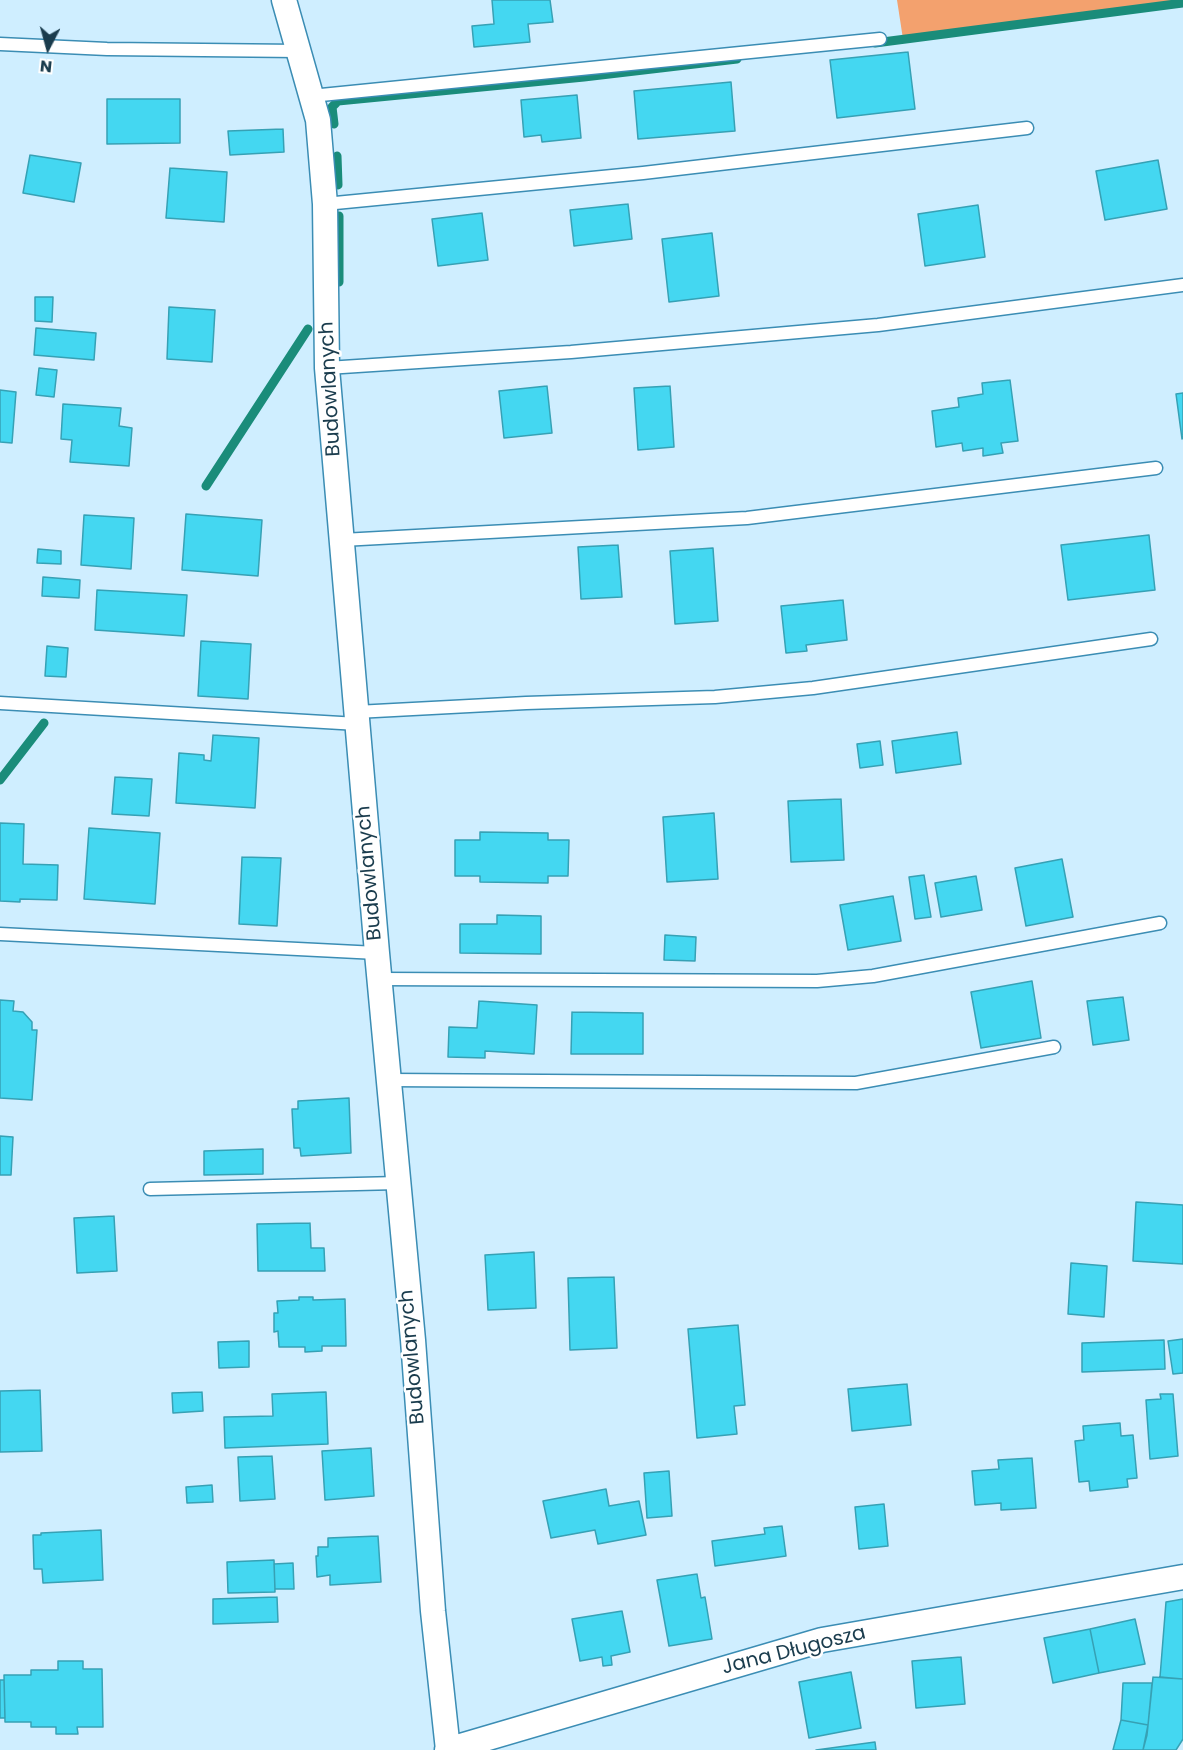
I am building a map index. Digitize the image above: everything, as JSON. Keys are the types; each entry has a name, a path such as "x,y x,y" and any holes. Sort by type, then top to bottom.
{"street":[{"name":"Budowlanych","path":"284,0 318,120 325,204 327,368 379,979 413,1340 433,1611 448,1750"},
{"name":"Jana Długosza","path":"448,1750 822,1640 1183,1578"}],"lane":[{"path":"311,96 880,39"},
{"path":"0,44 107,49 299,51"},
{"path":"325,204 643,173 1027,128"},
{"path":"327,368 583,351 878,325 1183,285"},
{"path":"342,540 747,518 1156,468"},
{"path":"0,703 357,718 526,703 715,697 813,688 1151,639"},
{"path":"379,979 817,981 873,976 1160,923"},
{"path":"0,934 377,953"},
{"path":"388,1080 856,1083 1054,1047"},
{"path":"150,1189 398,1183"}],"shaded area":[{"path":"897,0 1181,0 903,39"}],"building":[{"path":"492,0 550,0 553,22 528,24 530,42 474,47 472,26 494,24"},
{"path":"908,52 915,109 837,118 830,60"},
{"path":"731,82 735,131 638,139 634,91"},
{"path":"577,95 581,138 542,142 541,135 524,137 521,100"},
{"path":"107,99 180,99 180,143 107,144"},
{"path":"283,129 284,152 230,155 228,131"},
{"path":"30,155 81,163 74,202 23,193"},
{"path":"1158,160 1167,209 1105,220 1096,171"},
{"path":"170,168 227,172 224,222 166,218"},
{"path":"628,204 632,239 574,246 570,210"},
{"path":"978,205 985,257 925,266 918,214"},
{"path":"482,213 488,260 438,266 432,219"},
{"path":"712,233 719,296 669,302 662,239"},
{"path":"35,297 53,297 52,322 35,321"},
{"path":"169,307 215,310 212,362 167,359"},
{"path":"36,328 96,333 94,360 34,355"},
{"path":"39,368 57,370 54,397 36,395"},
{"path":"1010,380 1018,441 1001,443 1003,453 983,456 983,448 963,451 962,443 936,447 932,411 959,407 958,398 983,394 982,383"},
{"path":"547,386 552,433 504,438 499,391"},
{"path":"670,386 674,447 638,450 634,388"},
{"path":"0,390 16,392 12,443 0,442"},
{"path":"1183,393 1183,438 1182,439 1176,394"},
{"path":"63,404 121,408 119,426 132,428 129,466 70,462 72,440 61,439"},
{"path":"186,514 262,520 258,576 182,570"},
{"path":"84,515 134,518 131,569 81,565"},
{"path":"1149,535 1155,590 1068,600 1061,545"},
{"path":"618,545 622,597 581,599 578,547"},
{"path":"713,548 718,621 675,624 670,551"},
{"path":"38,549 61,551 61,564 37,563"},
{"path":"43,577 80,580 79,598 42,596"},
{"path":"97,590 187,595 184,636 95,630"},
{"path":"843,600 847,640 806,645 807,651 786,653 781,606"},
{"path":"201,641 251,644 248,699 198,696"},
{"path":"47,646 68,648 66,677 45,676"},
{"path":"957,732 961,764 896,773 892,741"},
{"path":"213,735 259,738 255,808 176,803 179,753 204,755 204,760 211,761"},
{"path":"880,741 883,765 860,768 857,744"},
{"path":"115,777 152,779 149,816 112,814"},
{"path":"841,799 844,860 791,862 788,801"},
{"path":"714,813 718,879 667,882 663,817"},
{"path":"0,823 24,824 23,864 58,865 57,900 0,901"},
{"path":"89,828 160,833 155,904 84,899"},
{"path":"480,832 548,833 548,840 569,840 568,876 548,876 548,883 480,882 480,876 455,876 455,840 480,840"},
{"path":"242,857 281,858 277,926 239,924"},
{"path":"1062,859 1073,917 1026,926 1015,868"},
{"path":"924,875 931,917 915,919 909,877"},
{"path":"976,876 982,910 941,917 935,883"},
{"path":"893,896 901,941 848,950 840,905"},
{"path":"497,915 541,916 541,954 460,953 460,924 497,924"},
{"path":"665,935 696,937 695,961 664,960"},
{"path":"1032,981 1041,1038 981,1048 971,992"},
{"path":"1123,997 1129,1040 1093,1045 1087,1001"},
{"path":"0,1000 14,1001 13,1011 23,1012 32,1022 32,1030 37,1030 32,1100 0,1098"},
{"path":"479,1001 537,1005 534,1054 485,1051 485,1058 448,1057 449,1027 477,1028"},
{"path":"572,1012 643,1013 643,1054 571,1054"},
{"path":"349,1098 351,1153 301,1156 300,1148 294,1148 292,1109 298,1109 298,1101"},
{"path":"0,1136 13,1137 11,1175 0,1175"},
{"path":"263,1149 263,1174 204,1175 204,1151"},
{"path":"1136,1202 1183,1205 1183,1264 1133,1261"},
{"path":"114,1216 117,1271 77,1273 74,1218"},
{"path":"310,1223 311,1248 324,1248 325,1271 258,1271 257,1224"},
{"path":"534,1252 536,1308 488,1310 485,1255"},
{"path":"1071,1263 1107,1266 1104,1317 1068,1314"},
{"path":"614,1277 617,1348 570,1350 568,1278"},
{"path":"299,1297 313,1297 313,1300 345,1299 346,1346 322,1346 322,1351 305,1352 305,1347 279,1347 278,1331 274,1332 274,1313 278,1313 277,1301 299,1300"},
{"path":"738,1325 745,1405 734,1406 737,1434 697,1438 688,1329"},
{"path":"1183,1339 1183,1373 1173,1374 1168,1341"},
{"path":"1164,1340 1165,1369 1082,1372 1082,1343"},
{"path":"249,1341 249,1367 219,1368 218,1342"},
{"path":"907,1384 911,1425 852,1431 848,1389"},
{"path":"40,1390 42,1451 0,1452 0,1391"},
{"path":"202,1392 203,1411 173,1413 172,1393"},
{"path":"326,1392 328,1444 225,1448 224,1417 273,1416 272,1394"},
{"path":"1160,1394 1173,1394 1178,1456 1150,1459 1146,1400 1161,1399"},
{"path":"1120,1423 1121,1436 1133,1435 1137,1478 1127,1479 1128,1487 1090,1491 1089,1481 1079,1482 1075,1441 1084,1440 1083,1426"},
{"path":"371,1448 374,1496 325,1500 322,1451"},
{"path":"272,1456 275,1499 240,1501 238,1457"},
{"path":"1032,1458 1036,1508 1001,1510 1001,1503 975,1505 972,1471 999,1469 998,1460"},
{"path":"669,1471 672,1516 647,1518 644,1473"},
{"path":"212,1485 213,1502 187,1503 186,1487"},
{"path":"606,1489 609,1506 639,1501 646,1535 598,1544 595,1530 551,1538 543,1501"},
{"path":"884,1504 888,1546 859,1549 855,1507"},
{"path":"782,1526 786,1556 715,1566 712,1541 765,1534 764,1528"},
{"path":"101,1530 103,1580 43,1583 42,1569 34,1569 33,1535"},
{"path":"378,1536 381,1582 330,1585 330,1575 317,1577 318,1547 328,1547 328,1538"},
{"path":"274,1560 275,1592 228,1593 227,1562"},
{"path":"293,1563 294,1589 275,1589 274,1564"},
{"path":"697,1574 701,1598 705,1597 712,1639 669,1646 657,1580"},
{"path":"277,1597 278,1622 213,1624 213,1599"},
{"path":"1183,1599 1183,1679 1160,1677 1166,1602"},
{"path":"622,1611 630,1652 611,1656 612,1665 603,1666 602,1657 580,1661 572,1619"},
{"path":"1135,1619 1145,1664 1099,1673 1090,1629"},
{"path":"1090,1629 1099,1673 1053,1683 1044,1638"},
{"path":"961,1657 965,1704 916,1708 912,1661"},
{"path":"58,1661 83,1661 83,1669 102,1669 103,1727 77,1727 78,1734 56,1734 56,1727 31,1727 31,1722 5,1722 4,1675 31,1675 31,1670 58,1670"},
{"path":"851,1672 861,1728 809,1738 799,1682"},
{"path":"1153,1677 1183,1679 1183,1739 1176,1750 1143,1750 1147,1735"},
{"path":"0,1680 4,1680 5,1718 0,1718"},
{"path":"1123,1683 1152,1683 1148,1725 1121,1720"},
{"path":"1121,1720 1148,1725 1143,1750 1113,1750"},
{"path":"875,1742 876,1750 816,1750"}],"waterway":[{"path":"875,43 1183,3"},
{"path":"334,124 332,107 338,101 584,77 737,59"},
{"path":"337,156 338,185"},
{"path":"339,216 339,282"},
{"path":"206,486 308,329"},
{"path":"0,780 44,723"}]}
